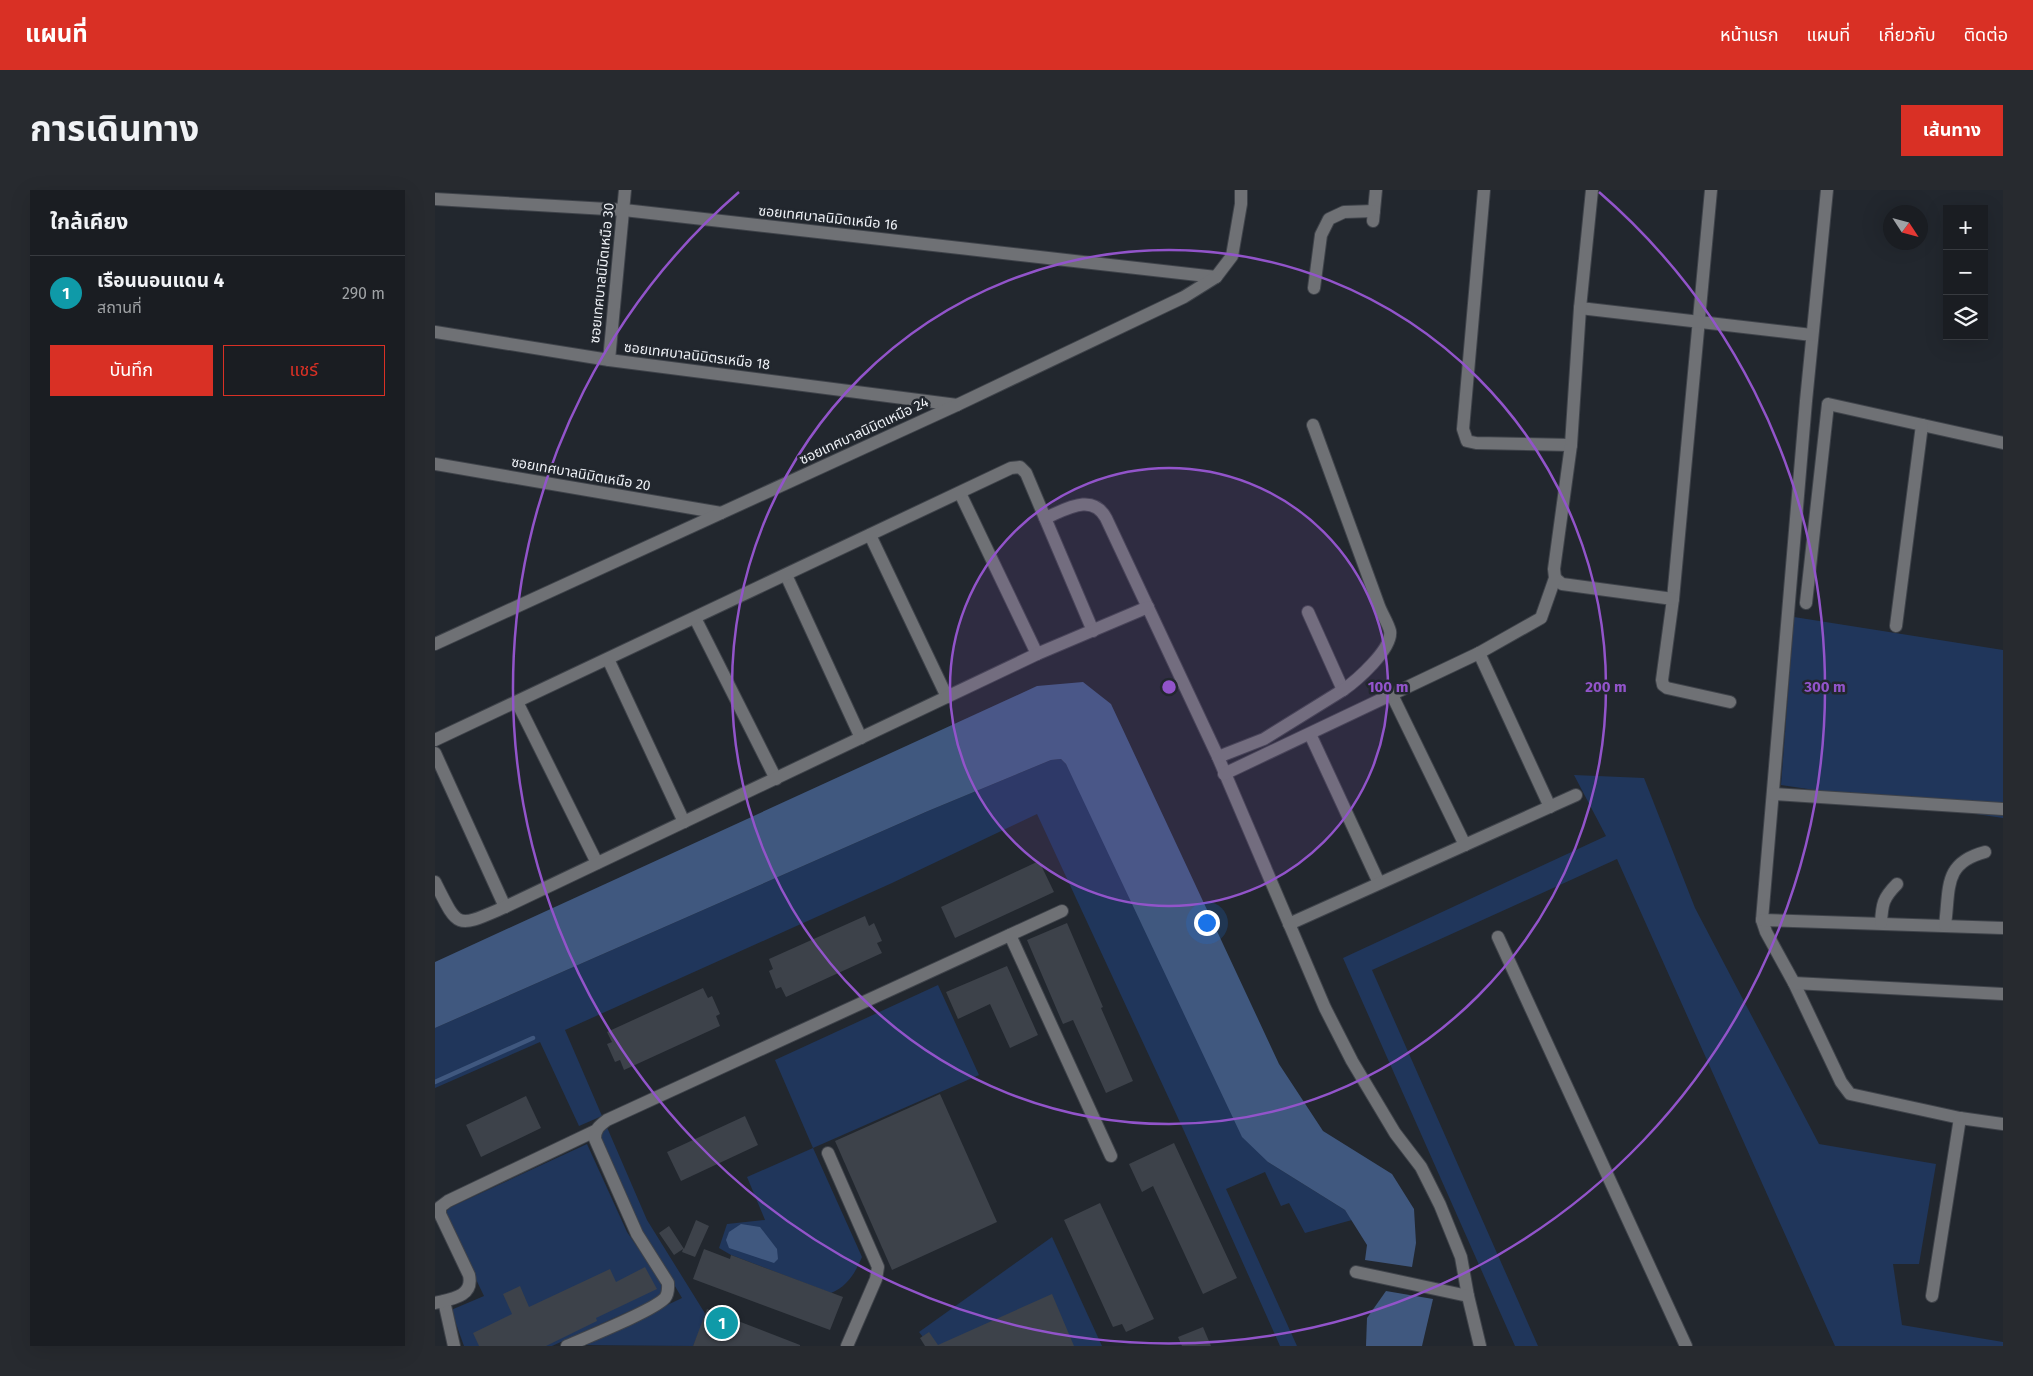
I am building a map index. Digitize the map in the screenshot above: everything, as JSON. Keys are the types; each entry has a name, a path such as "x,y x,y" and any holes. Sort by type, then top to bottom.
{"street":[{"name":"ซอยเทศบาลนิมิตเหนือ 30","path":"609,360 625,190"},
{"name":"ซอยเทศบาลนิมิตเหนือ 24","path":"435,644 957,405 1184,297 1217,277 1232,256 1241,204 1241,190"},
{"path":"1314,288 1321,236 1329,219 1344,212 1374,216 1376,190"},
{"path":"1484,190 1463,429 1464,436 1467,441 1476,443 1571,445"},
{"path":"1224,774 1479,653 1541,618 1555,578 1554,569 1571,445 1580,308 1592,190"},
{"path":"1711,190 1673,599 1662,680 1663,685 1667,688 1730,702"},
{"path":"1827,190 1812,335 1762,920 1766,932 1794,983 1841,1082 1850,1094 1960,1118 2003,1124"},
{"name":"ซอยเทศบาลนิมิตเหนือ 16","path":"435,199 624,210 1217,277"},
{"path":"1580,308 1812,335"},
{"name":"ซอยเทศบาลนิมิตรเหนือ 18","path":"435,332 609,360 957,405"},
{"path":"1806,603 1828,404 2003,444"},
{"path":"1218,758 1264,739 1351,685 1386,649 1390,632 1375,597 1313,425"},
{"path":"1896,626 1922,425"},
{"name":"ซอยเทศบาลนิมิตเหนือ 20","path":"435,464 721,513"},
{"path":"435,740 1011,468 1020,467 1026,473 1093,631"},
{"path":"960,493 1037,654"},
{"path":"1045,518 1083,503 1095,506 1102,511 1218,758 1325,1008 1352,1061 1395,1133 1421,1167 1440,1205 1461,1257 1479,1346"},
{"path":"871,535 947,697"},
{"path":"786,575 861,738"},
{"path":"1555,578 1562,584 1673,599"},
{"path":"435,882 452,916 459,921 469,922 505,907 1037,654 1148,607"},
{"path":"1308,612 1343,690"},
{"path":"695,618 776,778"},
{"path":"1479,653 1549,807"},
{"path":"608,659 684,822"},
{"path":"1392,695 1465,845"},
{"path":"517,702 597,863"},
{"path":"1310,734 1379,883"},
{"path":"435,754 505,907"},
{"path":"1773,794 2003,809"},
{"path":"1289,924 1576,795"},
{"path":"1945,925 1951,877 1955,868 1970,856 1985,852"},
{"path":"1881,923 1883,903 1887,894 1897,884"},
{"path":"454,1346 440,1302 461,1296 471,1282 440,1214 440,1207 448,1201 595,1131 607,1120 1062,911"},
{"path":"1762,920 2003,928"},
{"path":"1010,935 1111,1156"},
{"path":"1498,936 1686,1346"},
{"path":"1794,983 2003,994"},
{"path":"1932,1296 1960,1118"},
{"path":"571,1345 648,1309 665,1298 668,1292 668,1283 637,1234 595,1139 595,1131"},
{"path":"828,1153 878,1267 876,1279 847,1346"},
{"path":"1356,1272 1468,1296"}],"shaded area":[{"path":"1794,617 2003,650 2003,818 1781,785"},
{"path":"1083,682 1111,704 1279,1064 1323,1131 1392,1174 1414,1209 1416,1243 1412,1267 1365,1260 1367,1245 1345,1210 1268,1162 1242,1137 1066,764 1061,759 1051,760 928,811 435,1028 435,962 1037,686"},
{"path":"1061,759 1066,764 1268,1162 1345,1210 1352,1220 1305,1233 1289,1203 1281,1206 1265,1172 1226,1189 1297,1346 1280,1346 1184,1131 1037,814 892,883 565,1030 602,1116 579,1126 540,1042 435,1088 435,1028 928,811 1051,760"},
{"path":"1574,775 1644,778 1695,908 1819,1144 1936,1164 1919,1264 1893,1264 1902,1325 2003,1342 2003,1346 1835,1346 1617,859 1372,970 1538,1346 1515,1346 1343,958 1606,836"},
{"path":"938,985 979,1075 813,1148 775,1060"},
{"path":"606,1125 647,1220 706,1315 693,1346 583,1345 682,1298 635,1219 602,1145 601,1132"},
{"path":"587,1144 627,1232 662,1283 663,1289 656,1299 552,1346 464,1346 451,1310 484,1296 444,1213 451,1207"},
{"path":"813,1148 862,1257 850,1278 842,1287 831,1293 731,1255 719,1248 727,1224 765,1220 747,1177"},
{"path":"741,1224 760,1227 777,1249 778,1259 774,1263 729,1248 726,1240 729,1232"},
{"path":"1052,1237 1102,1346 930,1346 919,1332"},
{"path":"1386,1291 1433,1299 1422,1346 1366,1346 1367,1318"}],"building":[{"path":"1039,861 1054,892 955,938 941,907"},
{"path":"865,916 869,926 874,923 882,941 877,943 882,953 786,997 781,987 776,989 769,971 773,969 769,959"},
{"path":"1067,923 1133,1081 1106,1093 1073,1020 1063,1024 1027,940"},
{"path":"1007,966 1038,1035 1010,1048 990,1004 958,1019 946,992"},
{"path":"703,988 708,998 712,996 720,1014 716,1016 720,1026 624,1070 620,1060 615,1062 607,1044 612,1042 607,1032"},
{"path":"940,1094 997,1222 892,1270 835,1141"},
{"path":"526,1096 541,1128 481,1157 466,1125"},
{"path":"745,1116 758,1145 681,1181 667,1152"},
{"path":"1174,1143 1237,1278 1203,1294 1153,1186 1142,1192 1129,1164"},
{"path":"1100,1203 1154,1319 1126,1332 1122,1324 1113,1327 1064,1220"},
{"path":"696,1220 709,1226 695,1257 682,1252 683,1249 674,1255 659,1233 669,1226 684,1249"},
{"path":"704,1249 730,1259 731,1255 843,1297 830,1330 693,1279"},
{"path":"645,1267 657,1289 596,1318 597,1321 546,1346 479,1346 473,1333 512,1314 503,1294 520,1286 529,1307 610,1269 616,1282"},
{"path":"1052,1294 1074,1346 925,1346 920,1338 929,1332 938,1345"},
{"path":"707,1309 800,1345 800,1346 693,1346"},
{"path":"1203,1327 1211,1346 1182,1346 1178,1337"}],"waterway":[{"path":"435,1082 533,1038"}],"place":[{"name":"เรือนนอนแดน 4","path":"722,1323"}]}
